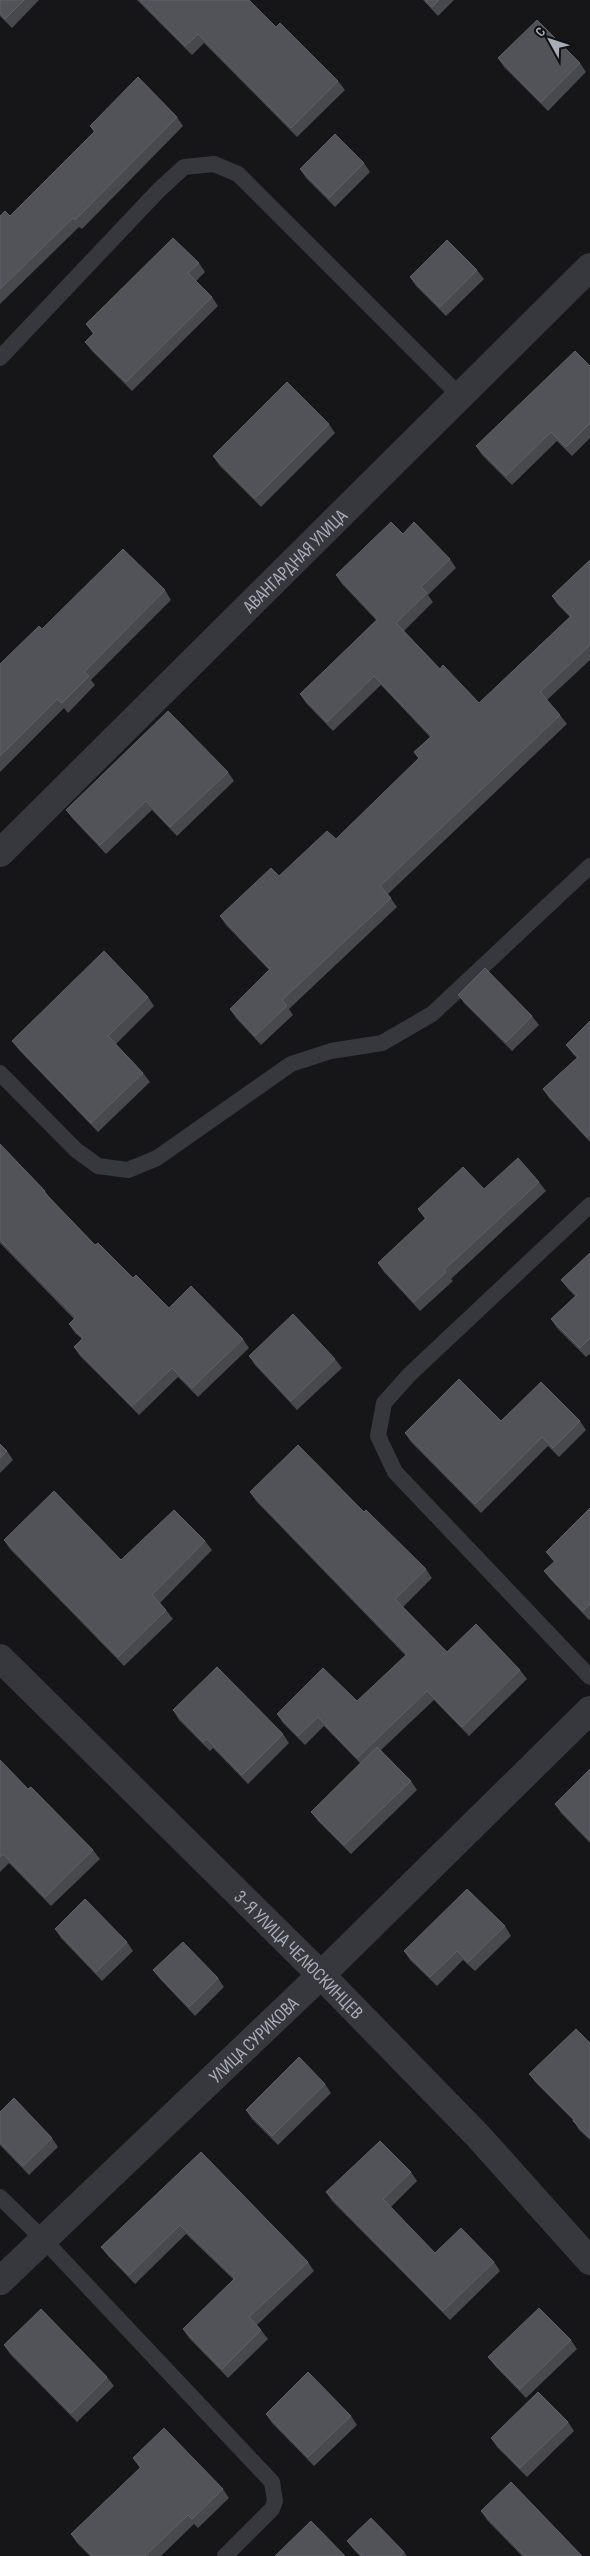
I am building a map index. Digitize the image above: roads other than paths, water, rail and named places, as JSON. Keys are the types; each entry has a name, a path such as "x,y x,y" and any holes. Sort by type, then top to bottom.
{"street":[{"name":"АВАНГАРДНАЯ УЛИЦА","path":"0,853 590,267"},
{"name":"3-Я УЛИЦА ЧЕЛЮСКИНЦЕВ","path":"0,1658 321,1975 478,2136 590,2261"},
{"name":"УЛИЦА СУРИКОВА","path":"0,2281 321,1975 590,1710"}],"lane":[{"path":"0,358 158,191 184,168 214,164 238,174 461,397"},
{"path":"0,1073 76,1150 98,1166 128,1170 157,1158 291,1064 330,1051 382,1044 432,1014 590,866"},
{"path":"590,1205 410,1374 384,1403 378,1436 395,1472 590,1677"},
{"path":"0,2197 43,2239 272,2482 275,2500 272,2510 225,2556"}]}
